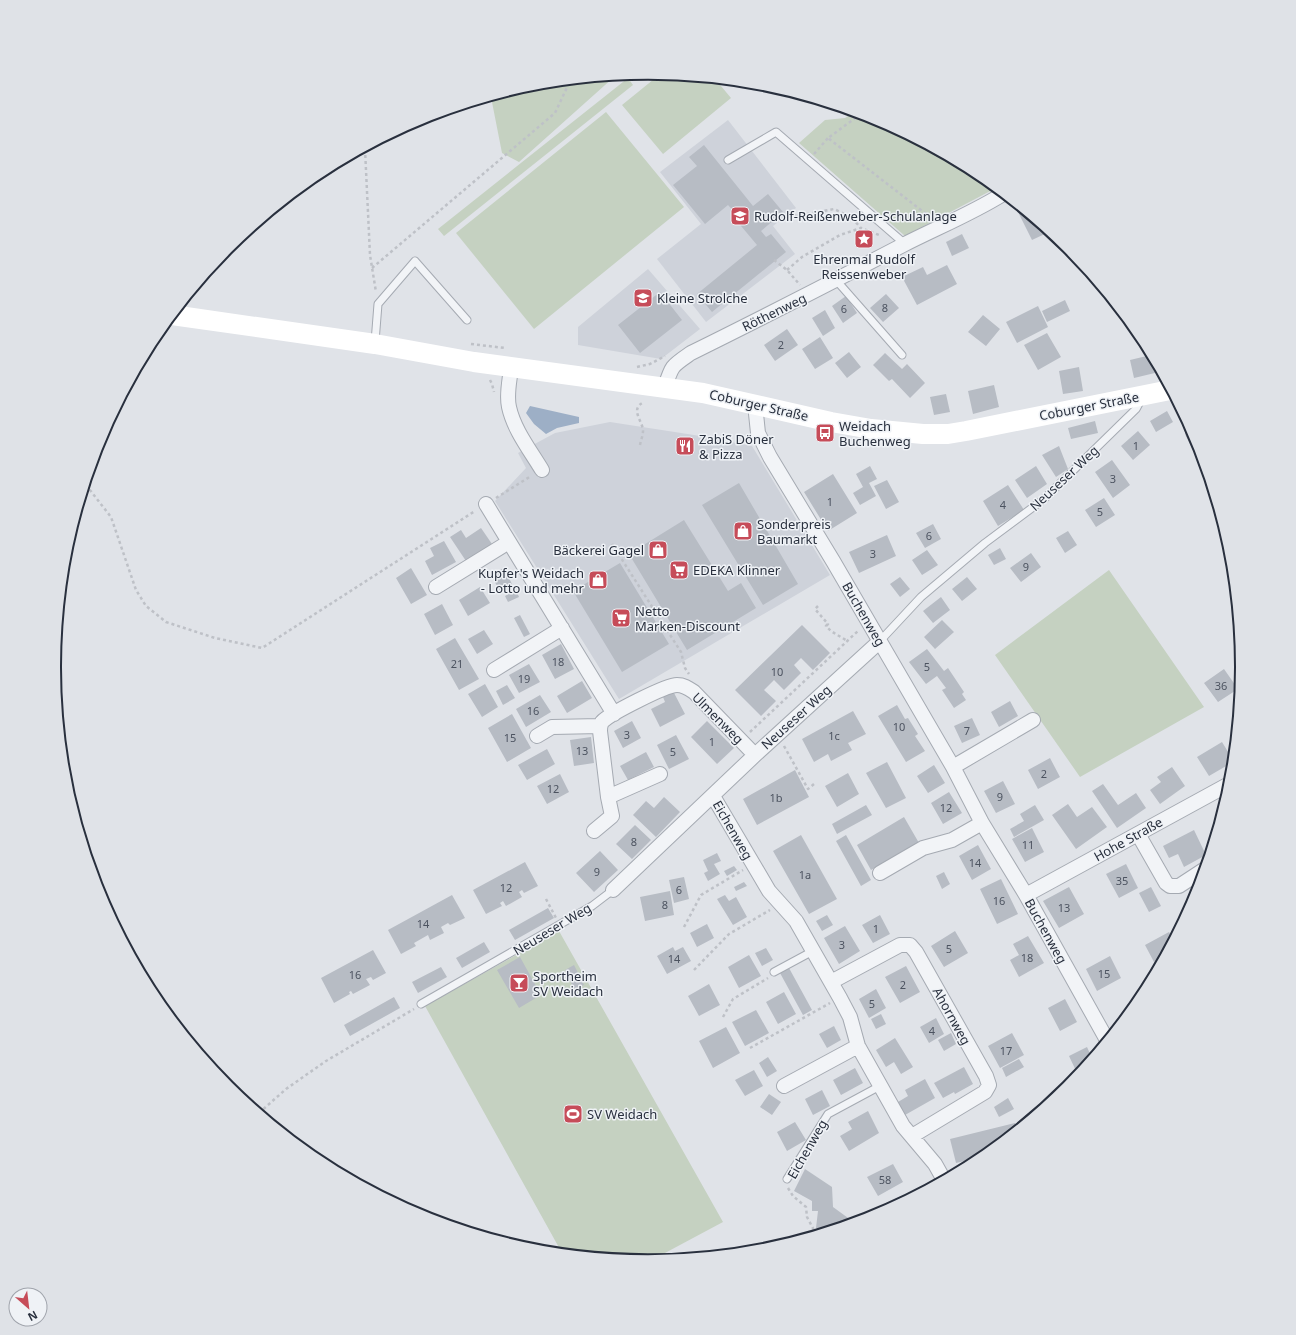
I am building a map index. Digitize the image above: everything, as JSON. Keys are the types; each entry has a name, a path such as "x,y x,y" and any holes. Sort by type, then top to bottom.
{"main road":[{"name":"Coburger Straße","path":"178,316 374,344 474,362 510,358 664,387 703,392 831,422 899,433 929,434 966,431 1165,391"}],"street":[{"name":"Röthenweg","path":"664,387 670,369 674,364 691,353 836,280 899,240 942,226 984,206 998,197"},
{"path":"510,358 508,396 510,409 517,429 542,470"},
{"name":"Buchenweg","path":"755,404 758,433 770,457 953,767 982,822 1026,895 1105,1036"},
{"path":"486,504 614,714"},
{"path":"436,587 509,542"},
{"path":"494,670 562,628"},
{"name":"Neuseser Weg","path":"613,890 755,756 880,642"},
{"name":"Ulmenweg","path":"600,726 606,719 653,692 673,685 684,686 694,692 755,756"},
{"path":"953,767 1033,720"},
{"path":"537,736 552,727 600,726 608,797 612,816 594,831"},
{"path":"608,797 660,774"},
{"name":"Hohe Straße","path":"1026,895 1223,788"},
{"name":"Eichenweg","path":"713,796 769,891 796,921 850,1017 858,1046 903,1126 935,1164 941,1176"},
{"path":"880,873 923,848 952,840 982,822"},
{"path":"1138,834 1166,883 1170,886 1178,886 1197,874"},
{"name":"Ahornweg","path":"831,982 900,945 910,945 916,952 986,1076 989,1085 985,1092 912,1136"},
{"path":"784,1086 858,1046"}],"lane":[{"path":"728,160 776,132 807,161 899,240"},
{"path":"374,344 377,330 378,304 415,260 467,320"},
{"path":"836,280 902,355"},
{"name":"Neuseser Weg","path":"880,642 920,597 985,543 1044,499 1136,409 1144,395"},
{"name":"Neuseser Weg","path":"421,1004 592,906 613,890"},
{"path":"774,972 813,951"},
{"name":"Eichenweg","path":"788,1179 828,1114 880,1086"}],"path":[{"path":"372,268 555,113 567,87"},
{"path":"807,161 828,138 855,118"},
{"path":"828,138 942,226"},
{"path":"365,153 372,268 378,304"},
{"path":"783,215 797,216 834,209 851,217 861,228 899,240"},
{"path":"787,270 802,257 840,235 861,228"},
{"path":"774,260 787,270 800,284"},
{"path":"470,343 510,358"},
{"path":"635,367 650,364 668,354"},
{"path":"484,378 490,380 495,398"},
{"path":"640,445 643,431 637,416 638,407 640,403 647,400"},
{"path":"89,488 111,517 136,590 146,606 166,622 215,638 262,648 486,504 542,470"},
{"path":"612,544 681,652 684,668 694,679 694,692"},
{"path":"818,606 815,609 828,624 826,626 832,634 839,635 847,641"},
{"path":"740,740 868,622"},
{"path":"778,735 808,788 814,784"},
{"name":"Eichenweg","path":"684,927 701,894 752,864"},
{"path":"546,900 560,925"},
{"path":"694,970 729,934 780,904"},
{"path":"723,1016 733,998 773,975 774,972"},
{"path":"750,1048 840,998"},
{"path":"262,1110 286,1089 326,1061 421,1004"},
{"name":"Eichenweg","path":"788,1179 788,1189 793,1196 806,1207 807,1217 814,1230"}],"shaded area":[{"name":"Rudolf-Reißenweber-Schulanlage","path":"728,120 796,208 773,226 795,254 706,322 657,259 701,224 660,172"},
{"name":"Kleine Strolche","path":"648,269 700,329 661,359 578,345 578,327"},
{"path":"610,422 752,446 830,575 619,699 495,501 526,468 518,453 555,433"}],"green space":[{"path":"653,80 721,86 731,98 663,154 622,105"},
{"path":"624,81 630,81 633,85 444,236 438,229"},
{"path":"608,82 519,162 502,153 492,102 533,92"},
{"path":"606,112 684,207 534,329 456,233"},
{"path":"848,116 873,125 908,141 942,159 990,191 905,236 799,143 825,120 845,118"},
{"path":"1109,570 1204,707 1080,777 995,655"},
{"name":"SV Weidach","path":"559,931 723,1222 664,1254 610,1253 559,1247 425,1006"}],"water":[{"path":"530,406 579,417 579,423 557,428 546,434 534,424 526,413"}],"building":[{"path":"704,145 753,206 768,194 783,212 761,231 766,237 771,234 786,252 712,312 697,294 757,245 736,220 739,217 728,205 705,224 673,185 697,166 689,157"},
{"path":"1018,213 1044,234 1032,240"},
{"path":"962,234 969,248 952,256 946,242"},
{"path":"947,265 957,284 917,305 902,277 923,267 927,275"},
{"path":"660,292 682,320 640,353 618,325"},
{"path":"886,294 899,308 883,322 870,308"},
{"path":"846,296 857,313 843,323 832,306"},
{"path":"1065,300 1070,311 1047,322 1042,311"},
{"path":"1038,306 1048,327 1017,343 1006,322"},
{"path":"825,310 835,328 823,336 812,318"},
{"path":"983,315 1000,329 986,346 968,332"},
{"path":"787,329 798,345 775,361 764,345"},
{"path":"1047,333 1061,357 1038,370 1024,345"},
{"path":"820,337 833,358 815,369 802,349"},
{"path":"849,352 861,367 847,378 835,363"},
{"path":"885,353 902,369 907,364 925,383 910,398 892,379 889,381 873,365"},
{"path":"1145,356 1155,373 1134,378 1130,360"},
{"path":"1079,367 1083,391 1063,394 1059,371"},
{"path":"994,385 999,407 973,414 968,391"},
{"path":"946,394 950,412 934,415 930,397"},
{"path":"1167,411 1173,422 1156,432 1150,421"},
{"path":"1095,421 1098,433 1071,439 1068,428"},
{"path":"1138,431 1150,445 1133,460 1121,446"},
{"path":"687,438 693,448 682,455 677,444"},
{"path":"1059,446 1068,469 1056,477 1042,455"},
{"path":"1112,460 1130,485 1113,498 1095,472"},
{"path":"870,466 877,479 869,483 876,496 860,505 853,493 863,487 856,474"},
{"path":"1036,466 1047,484 1027,498 1015,480"},
{"path":"833,474 857,513 828,531 804,492"},
{"path":"887,480 899,502 886,509 874,486"},
{"name":"Sonderpreis Baumarkt","path":"739,483 798,584 763,605 702,505"},
{"path":"1008,485 1024,510 998,526 983,501"},
{"path":"1104,498 1115,515 1096,527 1085,510"},
{"path":"684,520 728,591 741,583 756,608 687,650 629,554"},
{"path":"933,524 941,539 925,548 916,533"},
{"path":"481,528 492,544 466,561 450,537 461,530 466,538"},
{"path":"1068,531 1077,545 1065,553 1056,538"},
{"path":"887,535 896,556 859,573 849,552"},
{"path":"444,541 456,562 432,575 425,561 434,556 430,548"},
{"path":"1000,548 1006,559 994,565 988,555"},
{"path":"927,550 938,565 922,575 912,560"},
{"path":"1031,553 1041,567 1021,582 1010,568"},
{"name":"Netto Marken-Discount","path":"620,563 669,644 622,672 573,591"},
{"path":"411,568 427,595 411,604 396,578"},
{"path":"504,568 513,586 501,593 491,575"},
{"path":"900,577 910,589 900,597 890,584"},
{"path":"967,577 977,589 962,601 952,589"},
{"path":"480,587 490,603 468,616 459,600"},
{"path":"516,590 519,597 508,602 505,596"},
{"path":"941,597 950,610 933,623 923,611"},
{"path":"442,604 453,625 435,635 424,614"},
{"path":"520,615 530,634 524,637 514,618"},
{"path":"942,620 954,632 935,649 924,637"},
{"path":"802,625 830,653 813,670 801,658 794,665 801,673 784,690 774,680 764,690 776,701 761,716 735,690"},
{"path":"484,630 493,644 477,654 468,639"},
{"path":"455,638 479,679 459,690 436,649"},
{"path":"561,644 574,669 555,679 542,655"},
{"path":"927,649 944,671 948,668 964,692 962,694 966,700 954,708 942,690 946,688 937,676 926,684 909,662"},
{"path":"529,664 540,682 519,693 509,675"},
{"path":"1224,669 1235,684 1234,691 1218,702 1204,683"},
{"path":"582,681 592,698 567,713 557,696"},
{"path":"485,684 498,707 482,717 468,694"},
{"path":"507,685 515,698 503,705 496,691"},
{"path":"673,691 685,714 660,727 651,709 665,702 663,697"},
{"path":"540,695 551,712 526,727 516,709"},
{"path":"1010,701 1018,716 999,727 991,712"},
{"path":"897,705 905,719 908,718 918,734 915,736 925,751 906,762 878,716"},
{"path":"853,711 866,734 848,743 852,750 831,761 828,754 814,762 802,739"},
{"path":"512,714 531,748 507,762 488,728"},
{"path":"972,718 980,735 962,743 954,726"},
{"path":"632,721 641,738 623,748 614,731"},
{"path":"707,721 734,748 717,764 691,737"},
{"path":"676,735 689,759 669,769 657,745"},
{"path":"591,737 594,763 574,766 570,740"},
{"path":"1222,742 1229,753 1227,766 1209,776 1197,757"},
{"path":"547,749 555,764 527,780 518,765"},
{"path":"646,752 654,767 628,780 620,766"},
{"path":"1050,758 1060,777 1038,789 1028,770"},
{"path":"887,762 906,798 886,808 866,773"},
{"path":"934,765 945,783 928,793 917,776"},
{"path":"1172,767 1185,786 1160,804 1150,790 1161,782 1157,777"},
{"path":"795,770 809,797 757,825 743,799"},
{"path":"848,773 859,794 837,807 825,786"},
{"path":"560,774 569,792 547,804 537,786"},
{"path":"1003,781 1015,804 996,813 984,791"},
{"path":"1103,784 1118,805 1136,793 1146,808 1117,828 1092,791"},
{"path":"949,792 962,813 943,824 931,803"},
{"path":"664,797 680,812 656,837 633,815 646,801 654,808"},
{"path":"1068,804 1077,817 1092,807 1107,827 1076,849 1052,815"},
{"path":"866,805 872,815 837,834 832,824"},
{"path":"1035,805 1044,820 1014,837 1010,829 1024,821 1020,814"},
{"path":"904,817 919,843 871,870 857,845"},
{"path":"635,825 651,840 632,859 616,844"},
{"path":"1032,828 1044,852 1025,862 1012,839"},
{"path":"1194,830 1205,853 1204,856 1184,867 1178,854 1169,858 1163,846"},
{"path":"801,835 837,899 809,914 773,851"},
{"path":"846,835 871,880 861,886 836,841"},
{"path":"978,845 991,869 972,880 959,856"},
{"path":"600,851 618,870 594,892 576,873"},
{"path":"717,853 721,861 714,864 720,874 708,881 704,873 708,871 703,860"},
{"path":"525,862 538,886 524,893 522,890 519,892 522,897 506,906 503,901 500,903 502,906 486,914 473,890"},
{"path":"1126,864 1138,888 1119,898 1106,874"},
{"path":"734,866 737,870 727,876 724,871"},
{"path":"944,872 950,884 942,889 936,876"},
{"path":"684,877 689,899 674,903 669,880"},
{"path":"1001,879 1018,914 997,924 980,889"},
{"path":"744,882 747,886 736,891 734,887"},
{"path":"1069,887 1084,914 1059,928 1043,901"},
{"path":"1151,887 1161,906 1149,912 1139,893"},
{"path":"670,891 674,915 645,921 640,897"},
{"path":"452,895 465,918 450,925 448,923 441,927 444,933 430,940 428,935 414,943 416,946 401,954 388,930"},
{"path":"725,895 729,901 736,897 747,917 733,925 717,899"},
{"path":"548,908 554,918 515,940 509,930"},
{"path":"827,915 833,925 822,931 816,921"},
{"path":"880,915 890,934 873,943 862,925"},
{"path":"707,924 714,938 697,947 690,933"},
{"path":"845,926 860,951 839,964 824,938"},
{"path":"955,931 968,953 944,967 931,946"},
{"path":"1169,932 1170,934 1156,961 1154,962 1145,945"},
{"path":"1028,936 1044,963 1019,977 1010,960 1019,955 1013,944"},
{"path":"484,942 490,952 462,968 456,958"},
{"path":"673,947 675,951 683,947 691,961 667,974 657,956"},
{"path":"766,948 773,960 762,966 755,953"},
{"path":"373,950 386,973 373,980 371,977 366,979 370,985 353,994 351,991 349,992 350,994 334,1003 321,978"},
{"path":"749,955 761,976 739,988 728,967"},
{"path":"1110,956 1121,978 1097,991 1086,969"},
{"name":"Sportheim SV Weidach","path":"520,957 541,995 519,1008 497,970"},
{"path":"574,965 584,985 574,989 565,970"},
{"path":"906,966 920,992 900,1003 885,977"},
{"path":"441,967 447,977 418,993 412,982"},
{"path":"789,968 812,1010 803,1015 780,973"},
{"path":"709,984 720,1005 699,1016 688,996"},
{"path":"876,989 886,1008 869,1018 859,999"},
{"path":"784,992 796,1014 778,1024 766,1002"},
{"path":"394,997 400,1008 350,1036 344,1025"},
{"path":"1065,999 1077,1022 1060,1031 1048,1008"},
{"path":"756,1010 769,1033 745,1046 732,1022"},
{"path":"881,1014 886,1024 876,1029 871,1019"},
{"path":"936,1018 944,1034 929,1043 920,1027"},
{"path":"834,1026 841,1040 827,1048 819,1034"},
{"path":"726,1027 740,1053 713,1068 699,1041"},
{"path":"951,1033 956,1044 944,1051 938,1040"},
{"path":"1012,1033 1024,1055 1000,1068 988,1046"},
{"path":"895,1038 913,1067 901,1074 894,1062 886,1067 876,1050"},
{"path":"1087,1047 1090,1054 1075,1070 1069,1056"},
{"path":"768,1057 777,1071 767,1077 759,1063"},
{"path":"1019,1059 1024,1067 1006,1077 1002,1068"},
{"path":"964,1067 973,1084 955,1094 954,1092 943,1098 934,1083"},
{"path":"855,1068 863,1083 841,1095 833,1080"},
{"path":"754,1070 763,1086 745,1096 735,1080"},
{"path":"925,1079 935,1098 905,1115 898,1102 908,1096 905,1090"},
{"path":"822,1090 830,1106 813,1115 805,1099"},
{"path":"769,1094 781,1102 772,1115 760,1107"},
{"path":"1008,1098 1014,1109 999,1117 994,1107"},
{"path":"868,1111 879,1133 849,1151 840,1136 852,1129 848,1122"},
{"path":"795,1122 806,1140 787,1151 777,1132"},
{"path":"1015,1123 1016,1125 974,1156 967,1160 956,1163 950,1139"},
{"path":"893,1164 903,1182 878,1196 867,1177"},
{"path":"805,1169 832,1187 833,1207 849,1219 816,1228 818,1211 812,1211 812,1201 794,1191"}],"place":[{"name":"Rudolf-Reißenweber-Schulanlage","path":"740,216"},
{"name":"Ehrenmal Rudolf Reissenweber","path":"864,239"},
{"name":"Kleine Strolche","path":"643,298"},
{"name":"Weidach Buchenweg","path":"825,433"},
{"name":"ZabiS Döner & Pizza","path":"685,446"},
{"name":"Sonderpreis Baumarkt","path":"743,531"},
{"name":"Bäckerei Gagel","path":"658,550"},
{"name":"EDEKA Klinner","path":"679,570"},
{"name":"Kupfer's Weidach - Lotto und mehr","path":"598,580"},
{"name":"Netto Marken-Discount","path":"621,618"},
{"name":"Sportheim SV Weidach","path":"519,983"},
{"name":"SV Weidach","path":"573,1114"}]}
